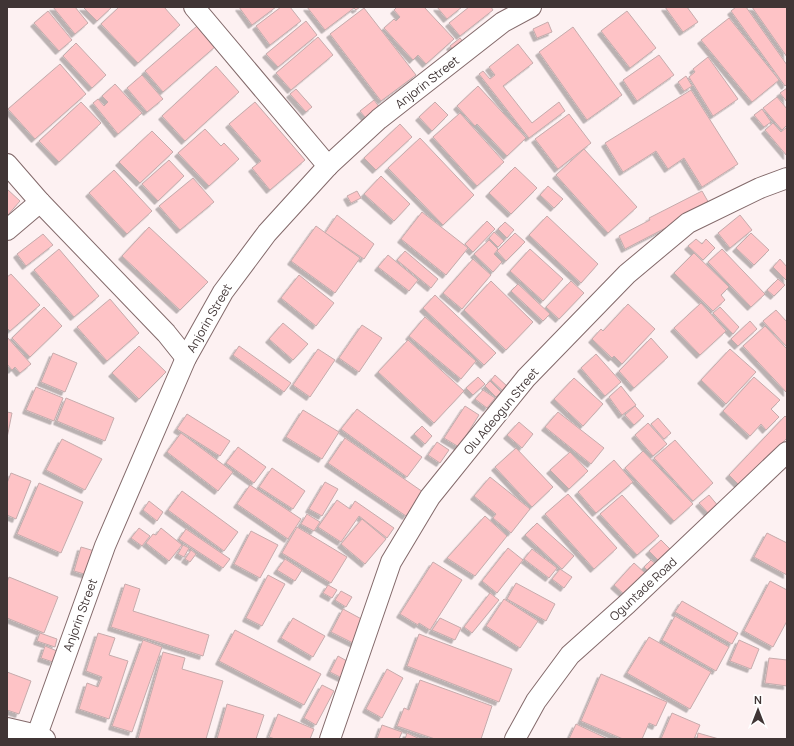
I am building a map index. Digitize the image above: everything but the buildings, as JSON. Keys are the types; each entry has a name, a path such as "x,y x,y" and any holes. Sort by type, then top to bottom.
{"street":[{"path":"194,7 328,166"},
{"name":"Anjorin Street","path":"41,737 105,546 186,358 223,292 267,233 328,166 379,119 503,22 531,7"},
{"path":"7,164 40,202 166,333 186,358"},
{"name":"Olu Adeogun Street","path":"330,739 391,562 430,497 526,378 626,274 688,223 760,188 787,178"},
{"path":"7,230 40,202"},
{"name":"Oguntade Road","path":"515,739 536,701 570,655 628,604 787,452"},
{"path":"7,728 41,737"}]}
